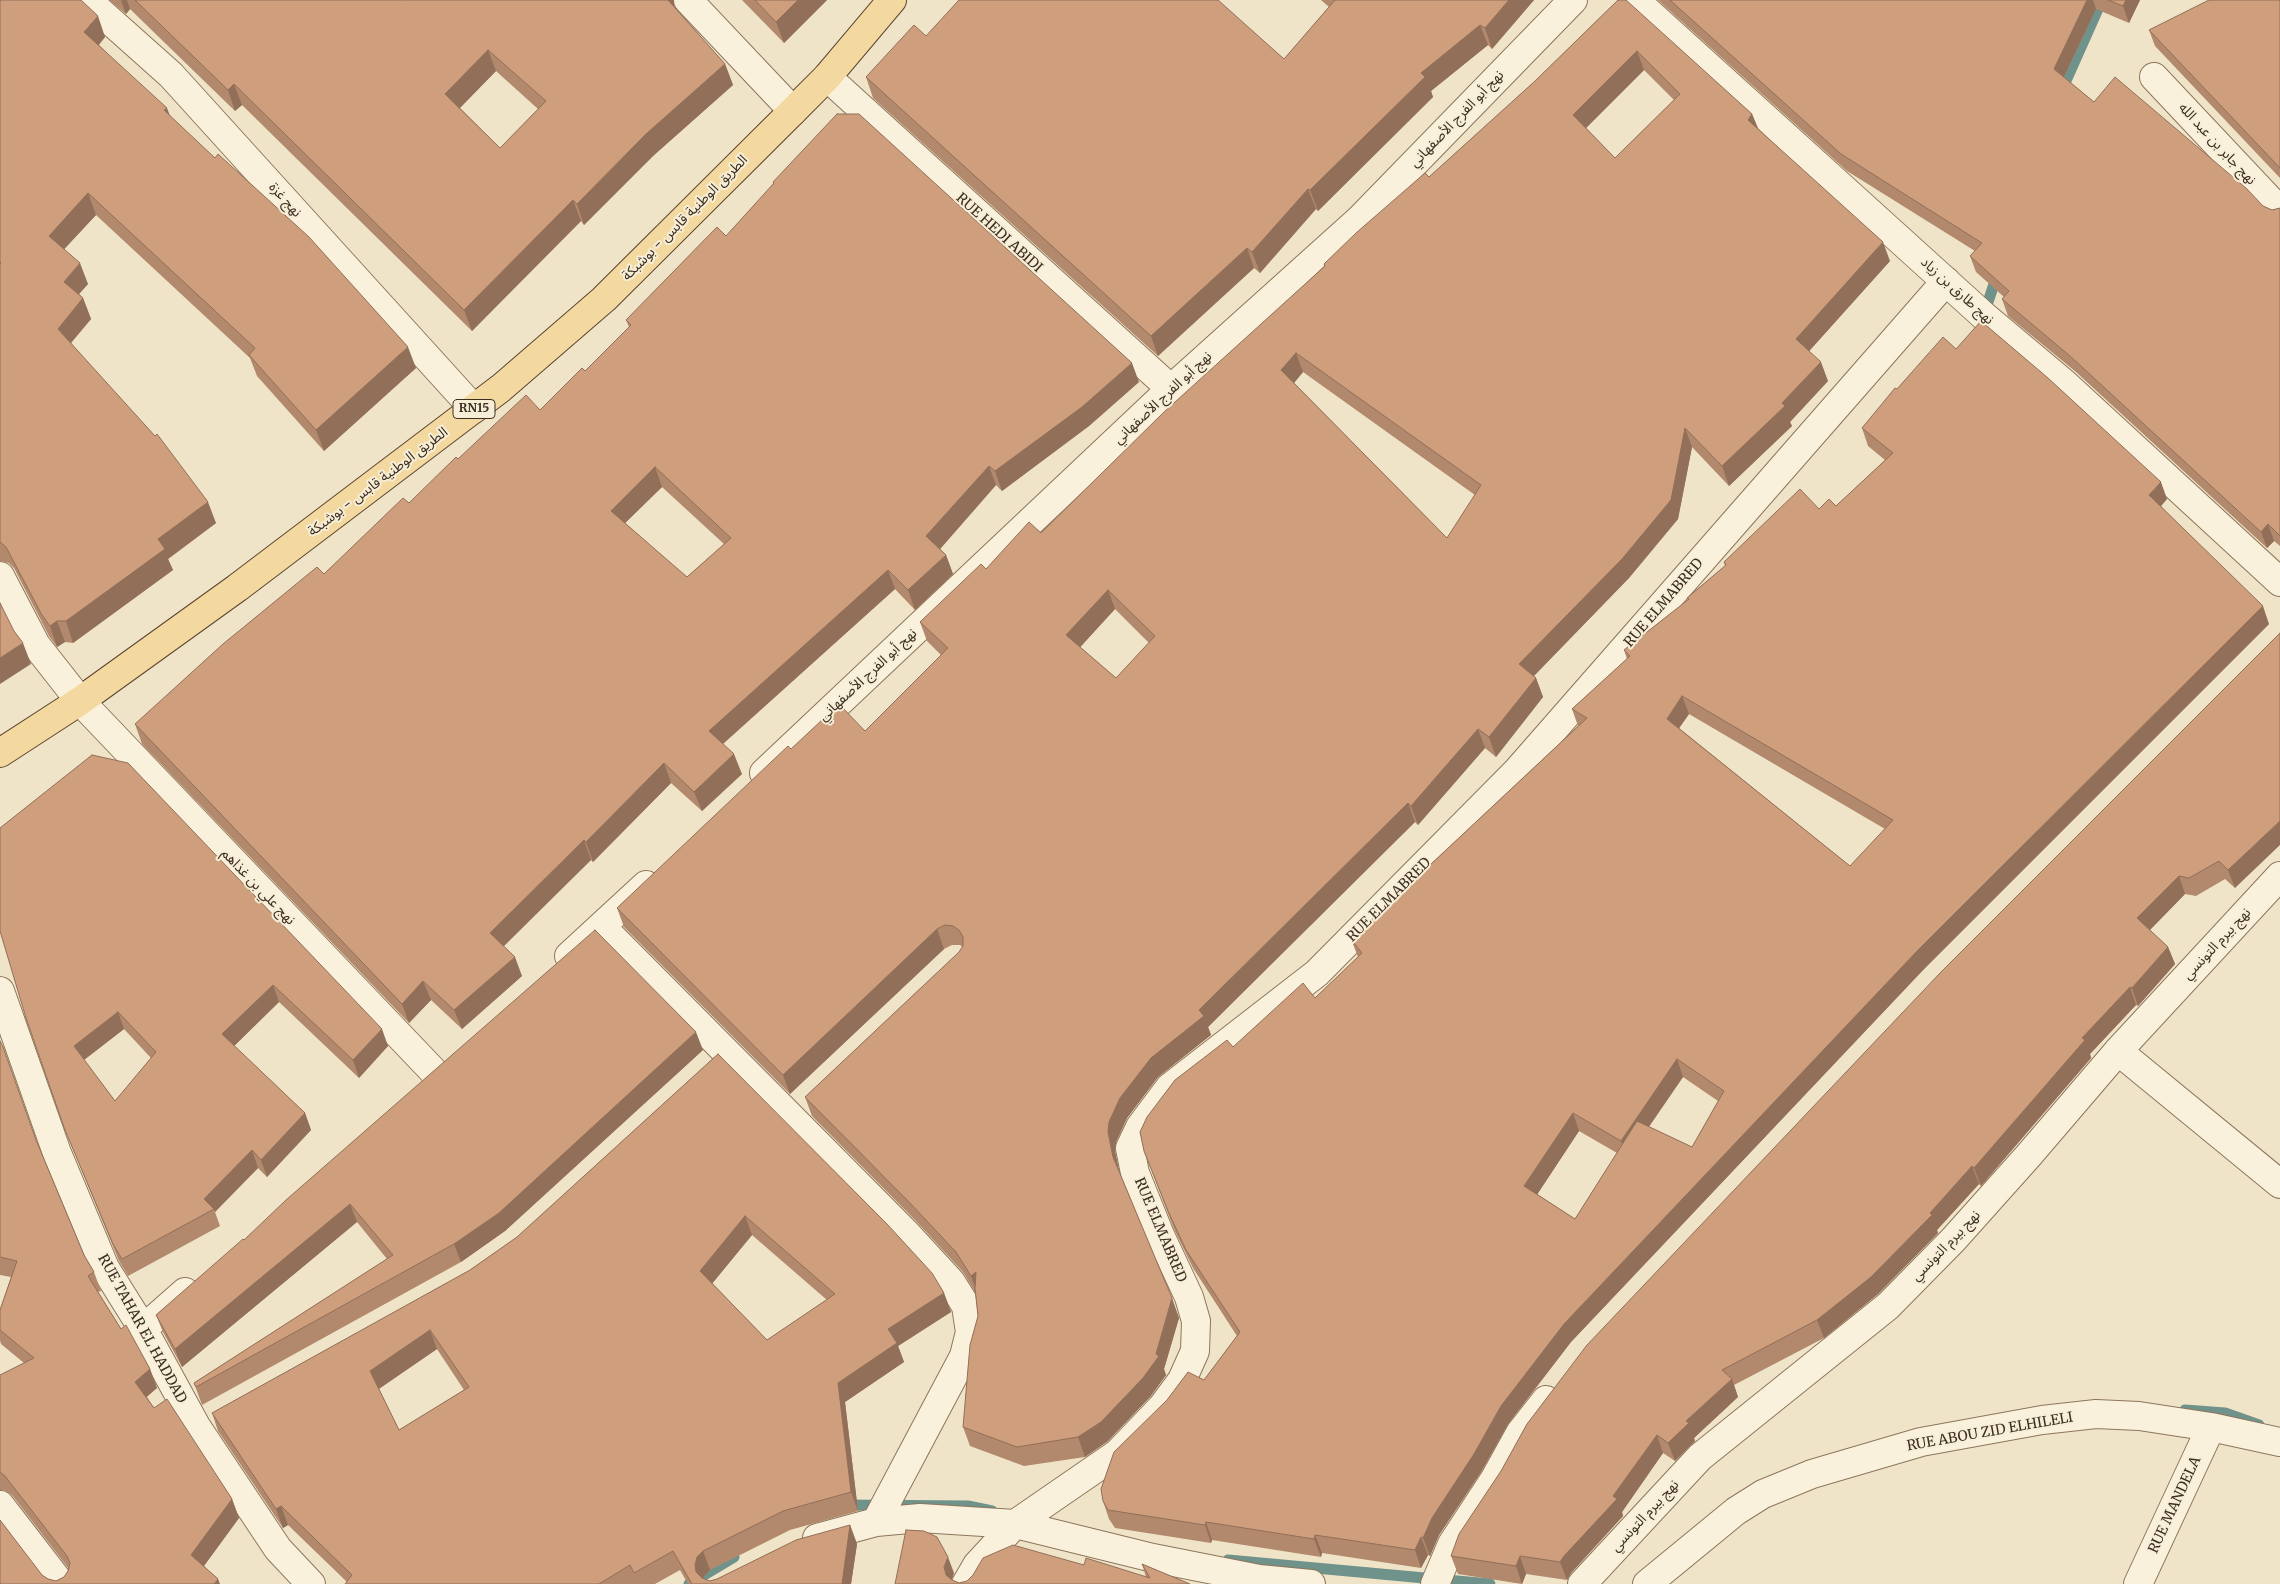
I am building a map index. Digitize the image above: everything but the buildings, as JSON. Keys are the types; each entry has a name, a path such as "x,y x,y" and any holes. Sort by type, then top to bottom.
{"main road":[{"name":"الطريق الوطنية قابس - بوشبكة","path":"0,753 80,701 237,588 474,409 604,299 827,77 892,0"}],"street":[{"name":"نهج غزة","path":"86,0 172,75 474,409"},
{"path":"688,0 793,111"},
{"name":"نهج أبو الفرج الأصفهاني","path":"746,791 1171,389 1359,220 1573,0"},
{"name":"نهج طارق بن زياد","path":"1635,0 1984,316 2065,384 2280,582"},
{"name":"RUE HEDI ABIDI","path":"827,77 1171,389"},
{"name":"نهج جابر بن عبد الله","path":"2154,77 2280,211"},
{"name":"RUE ELMABRED","path":"966,1584 977,1565 1015,1524 1118,1453 1162,1407 1182,1380 1195,1351 1196,1321 1189,1297 1160,1235 1136,1173 1130,1148 1140,1127 1170,1087 1317,973 1518,770 1946,281"},
{"name":"نهج علي بن غذاهم","path":"0,576 36,645 80,701 436,1074"},
{"path":"551,972 666,866"},
{"name":"نهج بيرم التونسي","path":"1582,1584 1700,1456 1888,1306 1953,1240 2029,1156 2118,1051 2280,876"},
{"path":"602,927 906,1232 951,1282 966,1306 970,1332 964,1356 876,1522"},
{"name":"RUE TAHAR EL HADDAD","path":"0,992 57,1153 105,1268 142,1329 196,1426 278,1549 311,1584"},
{"path":"703,1070 725,1051"},
{"path":"2118,1051 2280,1184"},
{"path":"413,1094 457,1055"},
{"path":"790,1116 811,1095"},
{"path":"142,1329 203,1277"},
{"path":"1435,1584 1452,1544 1494,1480 1520,1434 1560,1382"},
{"path":"196,1426 222,1412"},
{"name":"RUE ABOU ZID ELHILELI","path":"1646,1584 1736,1511 1763,1494 1812,1474 1921,1442 2042,1420 2096,1414 2139,1416 2212,1427 2280,1442"},
{"name":"RUE MANDELA","path":"2138,1584 2212,1427"},
{"path":"0,1505 61,1584"},
{"path":"798,1544 876,1522 920,1518 1015,1524 1153,1558 1240,1576 1311,1584"}],"waterway":[{"path":"2061,92 2102,0"},
{"path":"1984,314 1997,275"},
{"path":"2185,1410 2225,1413 2259,1425"},
{"path":"843,1505 968,1506 992,1511"},
{"path":"689,1584 734,1557"},
{"path":"1228,1560 1490,1584"}]}
